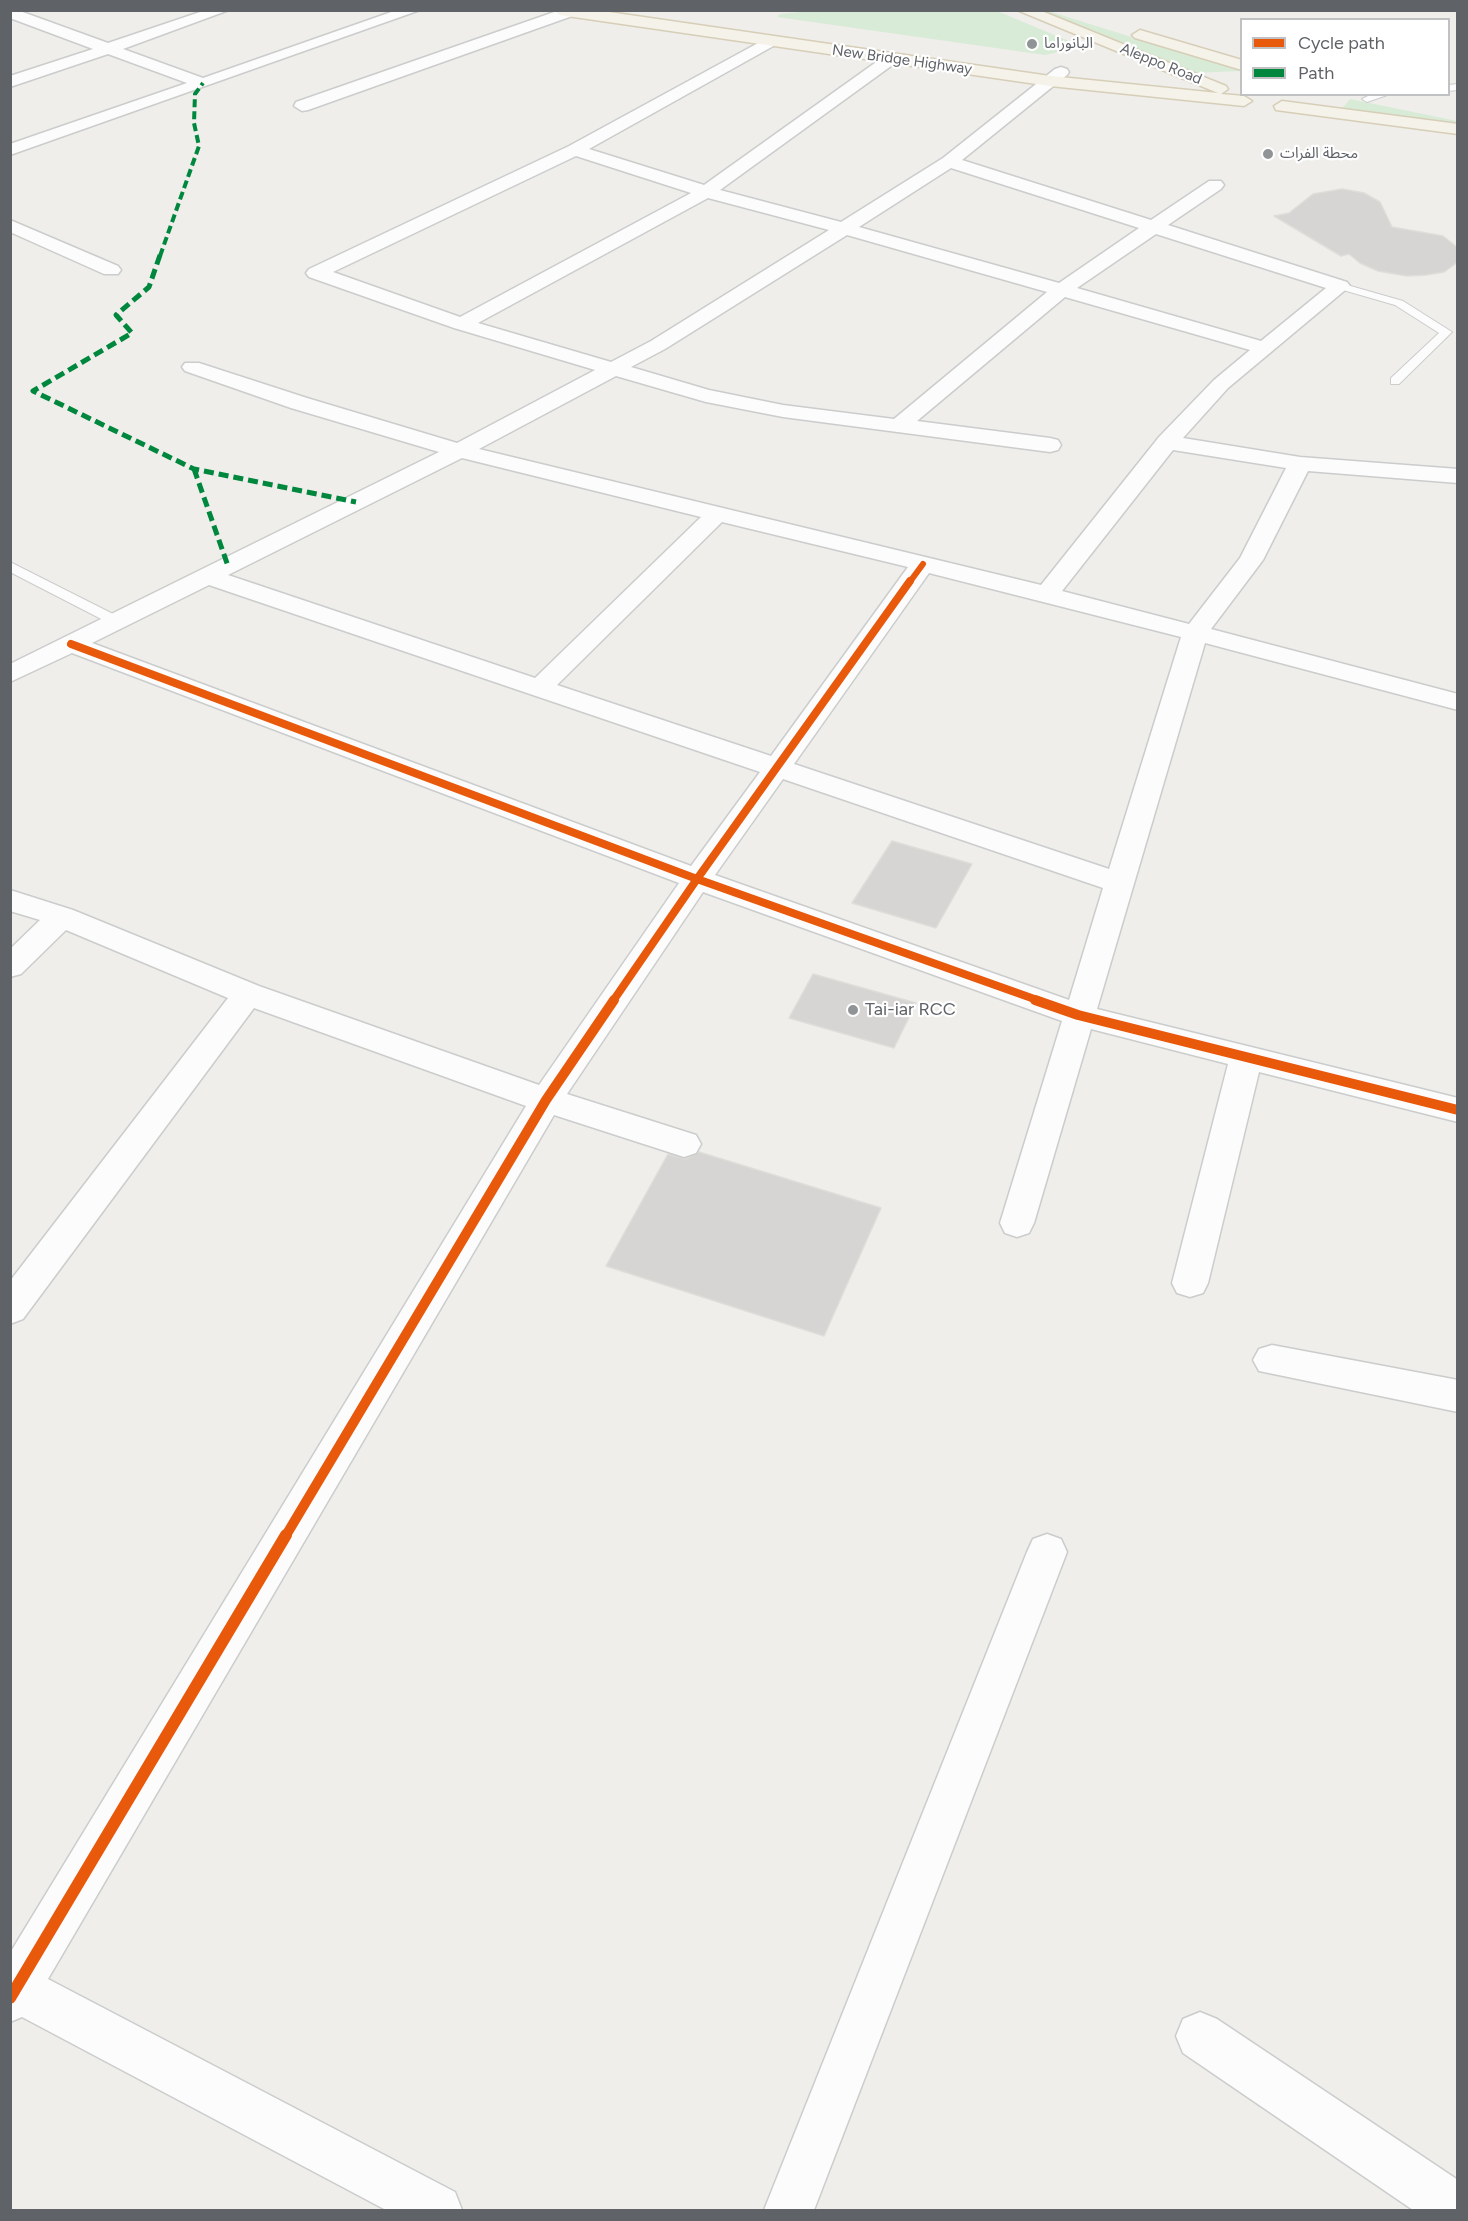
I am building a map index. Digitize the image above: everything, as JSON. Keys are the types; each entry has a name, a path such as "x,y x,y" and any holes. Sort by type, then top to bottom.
{"main road":[{"name":"New Bridge Highway","path":"622,10 1063,73 1197,78 1239,83"},
{"name":"Aleppo Road","path":"1024,10 1095,29"},
{"name":"Aleppo Road","path":"1062,10 1095,29 1197,78"},
{"name":"New Bridge Highway","path":"565,11 892,58 1063,73 1239,83"},
{"path":"1095,29 1101,52 1097,58"},
{"name":"Aleppo Road","path":"1120,29 1239,83"},
{"path":"1263,96 1282,106 1458,129"},
{"path":"1282,106 1304,101 1309,96"},
{"path":"1354,96 1458,117"}],"street":[{"path":"10,82 222,10"},
{"path":"10,150 413,10"},
{"path":"303,106 565,11"},
{"path":"14,17 203,83"},
{"path":"771,41 575,150 316,273 461,324 706,396 783,411 1050,445"},
{"path":"461,324 706,192 892,58"},
{"path":"10,674 459,451 658,345 949,162 1063,73"},
{"path":"575,150 706,192 1063,289 1265,348"},
{"path":"949,162 1340,286"},
{"path":"899,425 1063,289 1215,185"},
{"path":"10,225 111,270"},
{"path":"1047,594 1167,442 1221,384 1340,286"},
{"path":"192,367 299,403 459,451 1047,594 1458,702"},
{"path":"1167,442 1300,464 1458,476"},
{"path":"1017,1222 1195,633 1251,560 1300,464"},
{"path":"539,688 717,514"},
{"path":"437,2211 14,1993 546,1100 697,879 923,564"},
{"path":"207,576 1119,882"},
{"path":"71,644 697,879 1078,1014 1458,1110"},
{"path":"10,900 62,917 248,994 546,1100 684,1144"},
{"path":"10,967 62,917"},
{"path":"10,1309 248,994"},
{"path":"1190,1282 1246,1057"},
{"path":"1272,1360 1458,1396"},
{"path":"789,2211 1047,1552"},
{"path":"1200,2037 1457,2211"}],"lane":[{"path":"1367,99 1377,96"},
{"path":"1340,286 1398,303 1446,332 1395,381"},
{"path":"10,566 116,621"}],"green space":[{"path":"809,11 997,11 1071,42 1072,49 1045,55 777,17 780,14"},
{"path":"1033,11 1048,11 1240,71 1191,73"},
{"path":"1350,99 1457,121 1457,126 1341,110"}],"building":[{"path":"1342,189 1364,193 1380,202 1392,227 1443,236 1458,248 1458,262 1444,272 1426,275 1407,276 1378,271 1360,263 1349,254 1341,256 1274,216 1289,213 1313,194"},
{"path":"892,841 972,864 936,928 852,903"},
{"name":"Tai-iar RCC","path":"813,974 916,1003 894,1048 789,1018"},
{"path":"699,1152 881,1208 824,1336 606,1266 668,1154 685,1159"}],"marked path":[{"path":"203,83 195,94 194,123 199,146 149,287 116,315 132,333 33,391 194,469 356,502"},
{"path":"194,469 228,566"}],"cycle path":[{"path":"10,1998 546,1100 697,879 923,564"},
{"path":"71,644 697,879 1078,1015 1458,1110"}],"place":[{"name":"البانوراما","path":"1032,44"},
{"name":"محطة الفرات","path":"1268,154"},
{"name":"Tai-iar RCC","path":"853,1010"}]}
